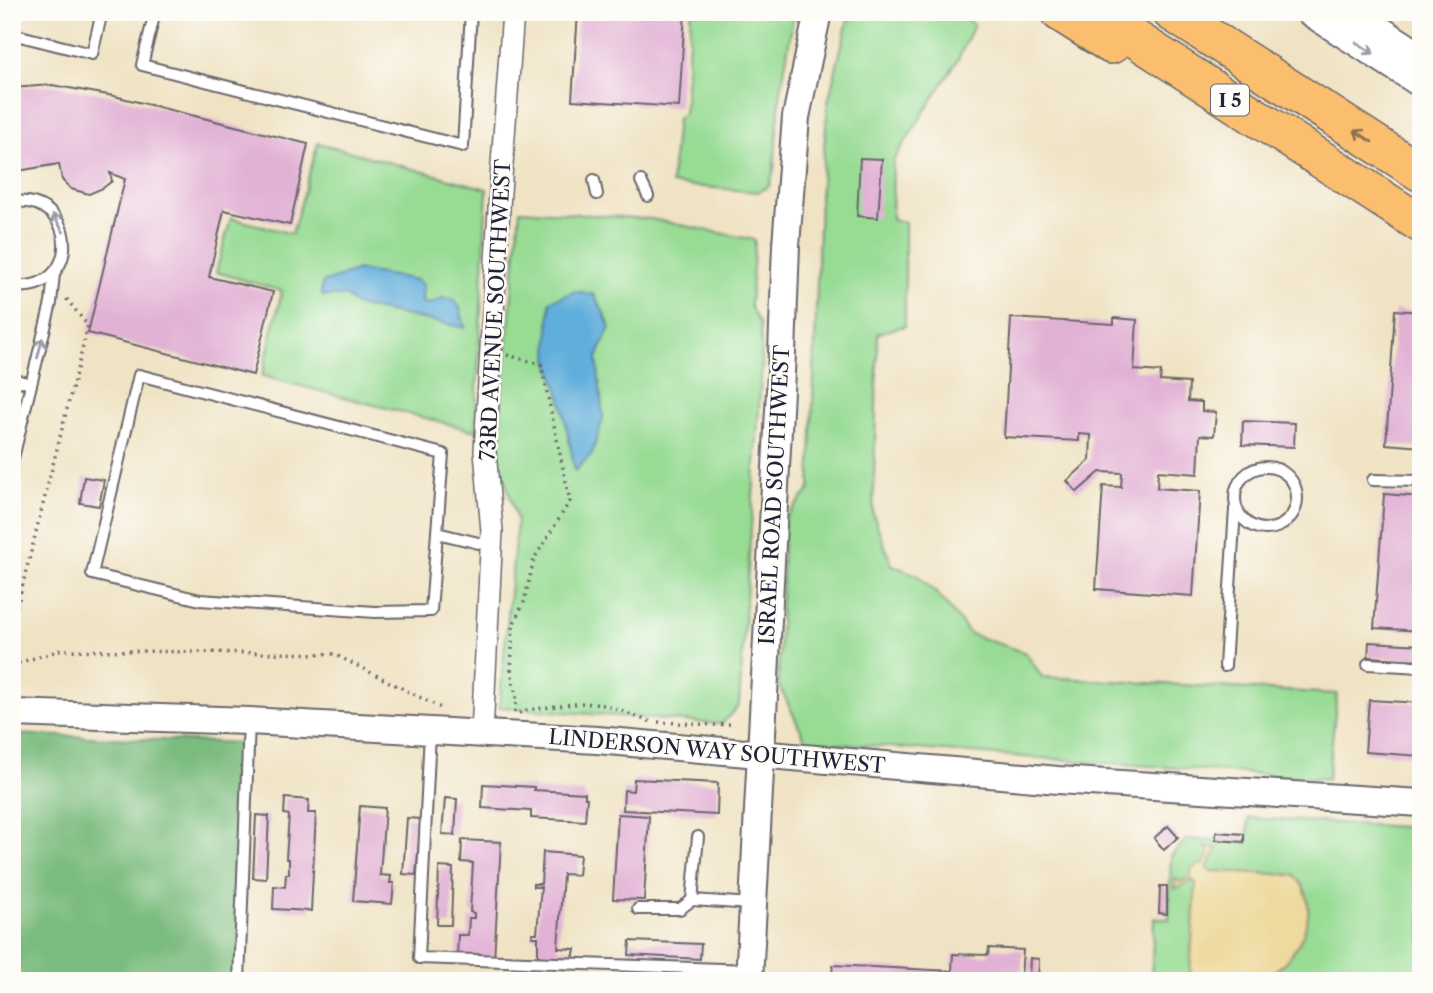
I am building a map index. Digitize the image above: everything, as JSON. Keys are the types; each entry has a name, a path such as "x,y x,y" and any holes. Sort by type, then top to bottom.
{"highway":[{"path":"1059,12 1220,111 1365,188"},
{"name":"I 5","path":"1094,12 1421,224"},
{"name":"I 5","path":"1171,12 1421,173"}],"street":[{"name":"73RD AVENUE SOUTHWEST","path":"482,734 492,531 485,451 513,12"},
{"name":"ISRAEL ROAD SOUTHWEST","path":"749,975 786,245 796,117 818,12"},
{"path":"1310,12 1421,84"},
{"path":"1353,12 1421,56"},
{"name":"LINDERSON WAY SOUTHWEST","path":"12,713 249,721 597,740 1070,780 1421,803"}],"lane":[{"path":"12,34 92,54 102,12"},
{"path":"155,12 142,65 463,146 471,12"},
{"path":"594,180 597,194"},
{"path":"641,181 648,196"},
{"path":"12,202 22,200 46,208 57,218 64,235 65,250 54,274 51,303 12,462"},
{"path":"12,286 26,287 40,283 54,274"},
{"path":"139,375 443,454 437,533 431,611 375,612 200,600 92,574 139,375"},
{"path":"12,379 31,384"},
{"path":"1225,666 1235,491 1239,481 1252,470 1271,467 1284,473 1292,481 1297,495 1295,508 1287,522 1273,529 1261,529 1249,524 1240,516 1235,506"},
{"path":"1373,480 1421,481"},
{"path":"437,533 491,546"},
{"path":"1368,664 1421,667"},
{"path":"239,981 249,721"},
{"path":"430,731 419,958 749,975"},
{"path":"692,900 698,837"},
{"path":"638,909 680,909 692,900 753,904"}],"path":[{"path":"12,627 88,326 60,292 52,288"},
{"path":"505,354 541,365 570,501 534,559 524,602 513,625 510,671 517,701 514,715 527,710 581,703 604,705 650,722 730,724"},
{"path":"12,665 60,650 334,654 449,712"}],"green space":[{"path":"691,12 794,12 780,97 774,169 769,186 758,192 671,184 677,118 684,114"},
{"path":"850,12 957,12 974,25 957,61 893,161 892,220 905,222 905,326 878,333 873,514 892,565 917,575 940,597 970,634 1026,653 1042,677 1337,694 1328,779 806,741 778,683 784,520 810,489 820,197 828,102"},
{"path":"318,143 487,189 475,431 262,376 282,291 216,272 231,218 292,234"},
{"path":"520,210 651,219 755,240 750,306 760,325 762,362 739,705 722,724 499,707 517,520 497,452"},
{"path":"12,734 241,743 239,981 12,981"},
{"path":"1249,818 1421,828 1421,981 1255,981 1282,966 1294,875 1209,871 1206,869 1217,848 1206,847 1210,852 1203,865 1191,871 1191,877 1180,882 1176,879 1175,888 1193,880 1196,883 1190,971 1211,981 1151,981 1154,918 1169,919 1171,856 1187,839 1247,843"}],"sand":[{"path":"1205,847 1218,848 1207,868 1209,871 1294,875 1304,888 1308,918 1303,934 1284,962 1272,973 1258,980 1214,981 1190,972 1196,883 1193,880 1175,889 1175,878 1180,882 1191,877 1193,868 1203,864 1210,853"}],"water":[{"path":"358,270 417,280 423,285 422,302 425,303 443,298 453,299 460,308 465,328 355,305 345,296 322,296 322,283"},
{"path":"576,291 594,295 610,327 597,358 603,418 592,454 575,471 561,399 548,358 550,301"}],"building":[{"path":"578,12 685,12 679,107 572,100"},
{"path":"52,85 114,96 308,144 290,225 224,210 209,277 273,292 253,375 88,333 125,179 110,173 112,181 89,194 71,189 62,180 59,164 12,172 12,88"},
{"path":"860,158 882,159 878,218 857,216"},
{"path":"1395,310 1421,312 1421,447 1386,444"},
{"path":"1011,318 1114,324 1114,318 1137,320 1134,370 1161,372 1160,381 1189,383 1188,401 1202,402 1202,411 1216,412 1214,436 1200,435 1198,474 1158,471 1157,488 1200,491 1193,596 1096,589 1103,486 1121,487 1122,473 1100,472 1077,492 1067,481 1090,460 1091,435 1079,434 1079,441 1004,437"},
{"path":"1243,421 1295,423 1294,447 1242,445"},
{"path":"84,477 104,480 99,506 80,503"},
{"path":"1384,494 1421,497 1421,631 1374,628"},
{"path":"1369,642 1421,645 1421,660 1368,657"},
{"path":"1369,700 1421,703 1421,756 1365,752"},
{"path":"634,779 718,783 717,815 623,810 624,790 633,791"},
{"path":"483,784 585,793 585,821 531,818 531,811 482,808"},
{"path":"285,798 309,800 308,813 316,813 311,911 273,909 274,886 285,887 286,874 289,874 289,859 286,859 289,815 284,814"},
{"path":"445,798 457,799 455,835 442,834"},
{"path":"360,806 385,808 380,875 391,876 390,883 394,883 392,904 353,901"},
{"path":"618,814 649,816 644,900 613,899"},
{"path":"256,815 269,816 266,879 253,878"},
{"path":"407,818 421,819 416,875 403,874"},
{"path":"1168,826 1178,837 1164,850 1154,838"},
{"path":"1216,832 1244,834 1244,842 1216,840"},
{"path":"462,840 501,842 494,959 457,957 458,935 468,935 469,918 474,918 474,913 470,912 473,863 461,862"},
{"path":"543,852 580,855 578,875 563,874 558,948 575,949 573,959 538,957 538,937 532,937 533,933 537,933 541,887 533,887 533,884 541,884"},
{"path":"439,867 453,868 451,925 437,925"},
{"path":"1160,886 1167,886 1167,914 1159,913"},
{"path":"630,941 701,944 700,959 629,955"},
{"path":"989,948 1023,950 1021,978 1029,979 1030,958 1039,959 1038,981 831,981 833,965 952,971 953,954 988,955"}]}
